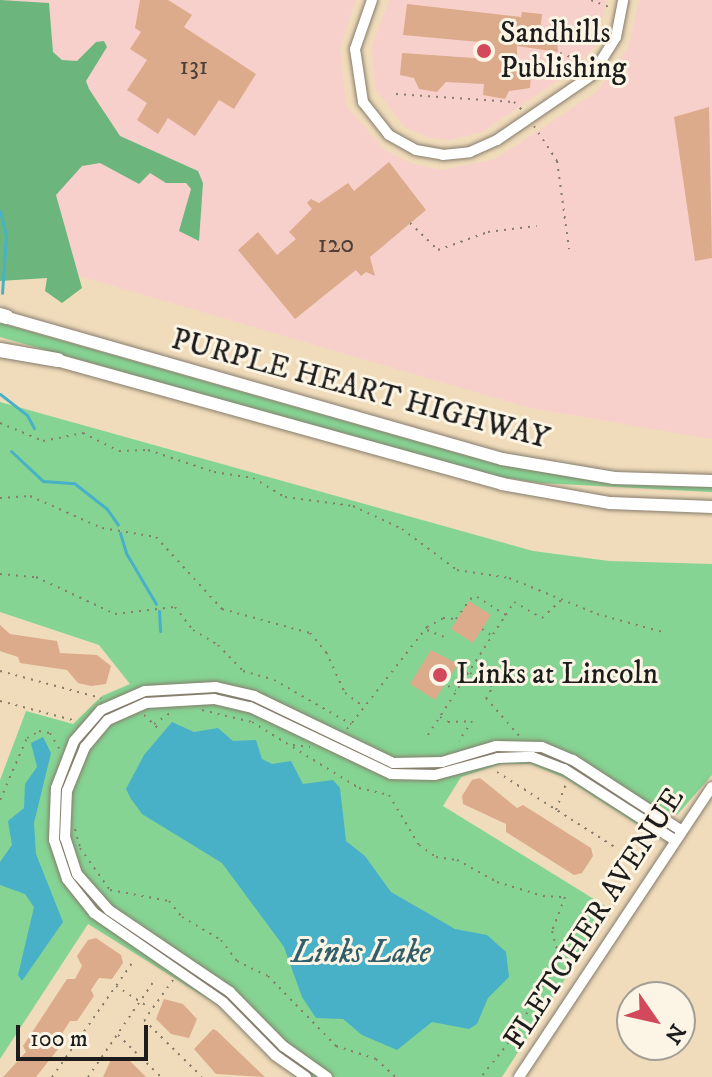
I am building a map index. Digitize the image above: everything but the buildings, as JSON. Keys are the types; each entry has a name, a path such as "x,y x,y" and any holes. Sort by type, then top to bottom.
{"highway":[{"path":"0,350 58,360"}],"main road":[{"name":"PURPLE HEART HIGHWAY","path":"2,316 502,459 614,478 712,481"},
{"name":"PURPLE HEART HIGHWAY","path":"0,344 502,484 610,503 712,507"}],"street":[{"path":"372,0 355,49 358,90 377,124 416,150 449,155 482,148 595,71 616,37 623,0"},
{"path":"306,1077 275,1055 223,1002 87,898 61,867 52,826 56,788 67,755 91,719 115,702 145,691 246,693 297,723 392,769 435,775 514,756 547,761 676,834"},
{"path":"195,693 136,706 99,727 78,760 64,816 72,862 87,898 230,992 283,1046 327,1077"},
{"path":"392,769 434,763 496,746 533,746 573,760 654,820"},
{"name":"FLETCHER AVENUE","path":"519,1077 676,834 712,787"}],"path":[{"path":"591,0 609,7"},
{"path":"580,82 567,66 558,65 560,53 581,58 595,71"},
{"path":"396,94 514,102 526,115"},
{"path":"532,124 557,161 569,249"},
{"path":"410,223 438,250 488,232 537,226"},
{"path":"0,423 43,441 83,433 122,452 148,450 214,472 253,478 285,497 353,506 402,529 457,570 509,578 562,600 663,632"},
{"path":"0,498 30,496 102,528 156,537 222,609 310,633 326,652 345,693 364,707"},
{"path":"0,574 36,577 115,614 175,607 193,630 212,640 243,671 274,680 351,724"},
{"path":"344,734 425,630 443,618 456,619 470,599 477,597 506,615"},
{"path":"428,735 514,602 542,618 562,600"},
{"path":"482,629 492,636"},
{"path":"425,630 444,637"},
{"path":"508,663 486,698 516,735 526,739"},
{"path":"0,671 102,698"},
{"path":"469,672 493,686"},
{"path":"448,686 457,691"},
{"path":"0,701 79,722"},
{"path":"190,710 221,711 252,722 359,788 389,795 419,845 436,857 457,860 497,882 543,896 565,897 552,931 559,957 514,1036 481,1077"},
{"path":"154,724 160,715 176,711"},
{"path":"144,715 158,728"},
{"path":"440,717 448,722 472,721 459,741"},
{"path":"0,800 27,738 39,731 50,733 61,752"},
{"path":"497,772 618,849"},
{"path":"556,810 573,774"},
{"path":"64,816 74,822 80,848 110,890 169,901 187,921 221,940 237,961 268,976 336,1046 376,1059 395,1077"},
{"path":"52,1077 132,963"},
{"path":"88,1077 156,978"},
{"path":"167,985 144,1020 202,1077"},
{"path":"116,986 151,1009"},
{"path":"117,1034 161,1077"}],"shaded area":[{"path":"0,0 356,0 340,48 346,106 385,150 410,163 442,170 495,159 597,92 629,46 639,0 712,0 712,439 530,408 59,270"},
{"path":"389,0 607,0 595,46 575,69 482,132 451,140 430,138 405,127 375,89 372,46"}],"green space":[{"path":"0,0 49,3 53,52 62,60 77,61 96,42 104,41 107,47 86,81 89,89 120,136 198,171 203,183 199,241 179,231 191,189 186,183 166,183 150,173 139,184 100,163 82,166 56,195 82,288 62,303 45,291 47,278 0,281"},
{"path":"0,323 500,465 612,484 712,487 712,492 540,483 481,474 0,337"},
{"name":"Links at Lincoln","path":"0,402 533,551 609,561 712,564 712,775 677,815 672,812 657,837 565,778 531,764 501,764 461,777 443,806 610,909 502,1077 295,1077 219,1006 88,924 0,1059 0,780 26,711 73,724 102,696 130,684 99,645 0,612"}],"water":[{"name":"Links Lake","path":"172,722 194,732 218,728 233,741 256,740 262,759 272,764 291,761 303,784 333,780 340,788 346,841 365,856 391,892 455,929 487,935 506,952 509,977 488,998 477,1024 469,1029 432,1022 397,1050 362,1035 343,1019 316,1018 302,997 284,947 222,863 142,814 126,789 144,755"},
{"path":"43,737 51,753 34,823 36,854 63,922 22,981 18,975 34,907 25,894 0,885 0,862 12,845 8,821 24,808 25,784 37,767 31,743"}],"waterway":[{"path":"0,211 6,235 2,293"},
{"path":"0,394 27,415 34,428"},
{"path":"11,451 43,481 74,483 107,509 118,525"},
{"path":"120,533 126,553 156,604"},
{"path":"159,611 160,631"}],"place":[{"name":"Sandhills Publishing","path":"484,51"},
{"name":"Links at Lincoln","path":"440,675"}]}
